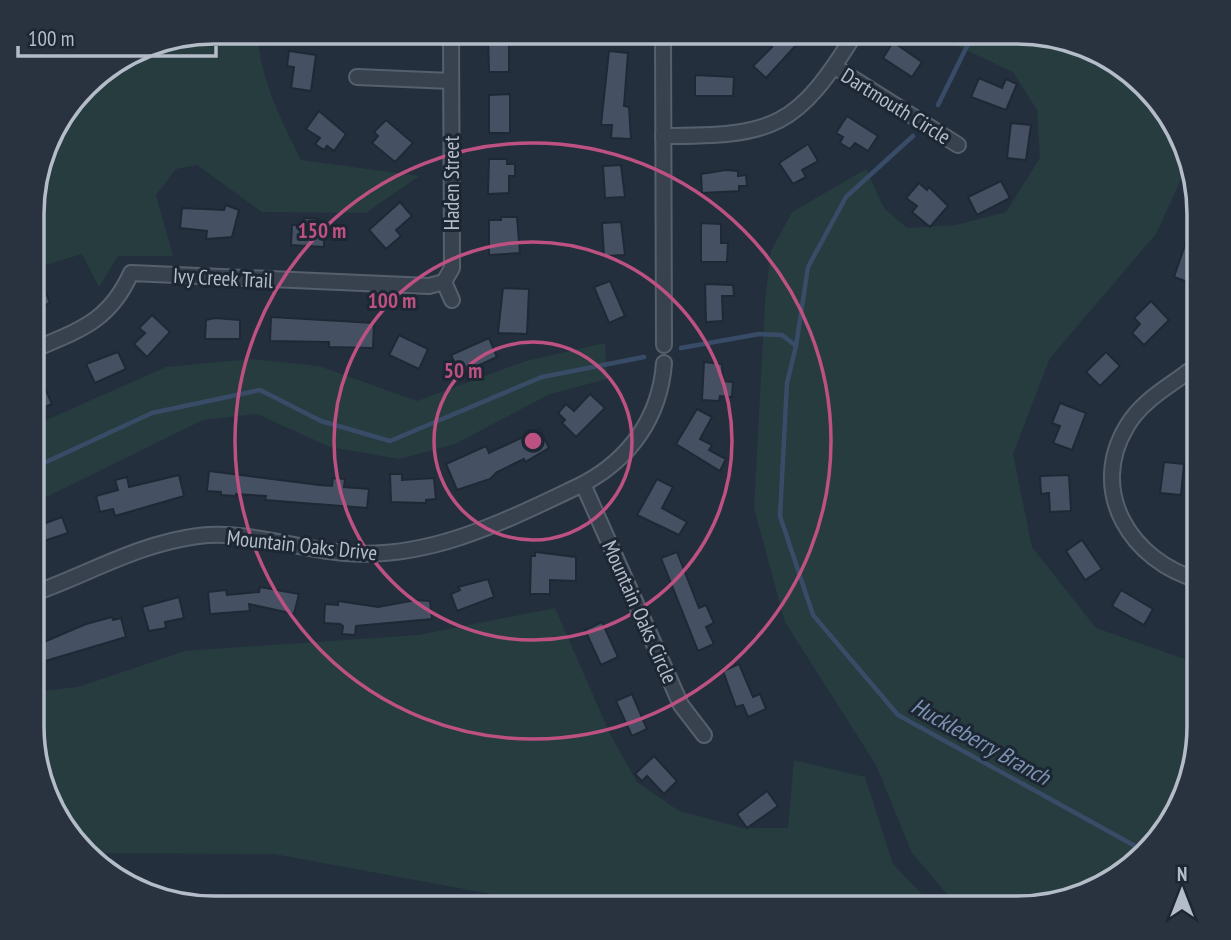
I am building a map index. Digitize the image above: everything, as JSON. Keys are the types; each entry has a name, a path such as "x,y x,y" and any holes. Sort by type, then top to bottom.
{"street":[{"name":"Haden Street","path":"444,282 452,268 451,44"},
{"path":"663,44 664,345"},
{"path":"663,136 739,135 777,122 811,98 849,44"},
{"name":"Dartmouth Circle","path":"835,67 958,145"},
{"path":"357,77 451,81"},
{"name":"Ivy Creek Trail","path":"44,345 87,326 107,312 122,293 131,273 416,285 444,282"},
{"path":"444,282 452,300"},
{"name":"Mountain Oaks Drive","path":"44,589 133,550 200,536 260,537 342,553 377,555 410,552 463,537 602,474 643,432 659,396 664,363"},
{"path":"1187,371 1139,409 1119,442 1112,474 1117,506 1132,538 1160,565 1187,575"},
{"name":"Mountain Oaks Circle","path":"583,484 681,705 704,734"}],"green space":[{"path":"259,44 267,82 301,160 419,176 366,213 262,212 197,165 176,169 156,195 173,256 118,256 99,287 82,254 44,265 45,192 57,149 72,120 102,86 129,67 170,50 192,45"},
{"path":"953,44 1039,45 1082,57 1111,72 1152,110 1170,139 1183,176 1156,234 1050,358 1013,454 1032,547 1096,628 1187,660 1187,737 1184,759 1174,791 1159,820 1137,846 1111,868 1072,887 1039,895 949,896 912,853 876,765 785,622 754,508 765,302 771,251 792,212 866,169 884,208 907,228 956,225 1006,212 1040,158 1037,110 1013,72"},
{"path":"605,343 607,379 550,394 455,444 399,459 330,447 257,414 203,420 44,498 44,421 166,367 251,359 319,366 417,401 526,361"},
{"path":"555,608 610,734 637,782 679,811 743,828 788,828 794,760 865,777 893,864 924,896 502,896 274,854 101,853 79,830 61,801 45,748 44,691 78,687 185,651 418,635"}],"building":[{"path":"488,44 509,44 509,72 489,72"},
{"path":"769,44 797,44 766,78 753,66 772,47"},
{"path":"892,44 896,44 922,62 912,77 883,58"},
{"path":"289,51 316,55 311,91 291,88 294,67 287,66"},
{"path":"609,51 628,53 624,106 629,107 631,139 611,138 612,125 601,125"},
{"path":"695,75 734,77 733,96 695,96"},
{"path":"979,78 1002,88 1006,79 1017,84 1006,110 971,97"},
{"path":"510,94 510,133 489,133 489,95"},
{"path":"319,111 346,134 334,151 327,146 324,150 315,144 320,138 306,129"},
{"path":"847,116 878,136 868,151 855,143 850,149 840,143 843,137 836,133"},
{"path":"386,120 413,143 395,162 372,143 378,136 374,132"},
{"path":"1011,123 1031,125 1026,160 1007,158"},
{"path":"808,144 818,161 802,170 806,177 793,184 779,163"},
{"path":"489,159 507,159 507,164 515,164 515,176 509,176 509,193 488,194"},
{"path":"621,165 625,197 605,198 603,166"},
{"path":"738,171 738,176 746,175 747,186 739,186 739,191 702,193 701,174"},
{"path":"1001,181 1010,198 977,215 968,197"},
{"path":"919,183 927,190 929,187 948,206 930,227 912,212 917,206 906,198"},
{"path":"400,202 412,216 396,230 401,236 386,249 369,230"},
{"path":"226,205 239,210 232,237 206,239 207,231 180,228 182,208 224,210"},
{"path":"501,217 517,217 520,253 489,255 489,220 501,220"},
{"path":"304,218 318,219 317,224 324,224 324,247 291,245 292,225 303,225"},
{"path":"621,222 625,255 604,256 602,223"},
{"path":"701,223 721,224 721,243 728,243 727,262 701,262"},
{"path":"1186,242 1187,282 1174,277"},
{"path":"610,281 625,316 609,323 594,287"},
{"path":"705,284 733,285 734,296 722,296 723,321 706,322"},
{"path":"44,288 50,303 44,305"},
{"path":"503,288 529,289 527,334 498,333"},
{"path":"1151,301 1169,320 1144,345 1132,333 1140,324 1134,318"},
{"path":"152,315 170,332 147,357 134,344 145,333 139,328"},
{"path":"271,317 374,323 373,348 329,347 329,342 270,341"},
{"path":"206,320 240,320 240,339 205,339"},
{"path":"399,335 428,349 419,369 389,355"},
{"path":"489,338 497,357 460,374 451,355"},
{"path":"118,352 126,369 95,383 86,364"},
{"path":"1106,352 1120,366 1100,386 1086,372"},
{"path":"704,362 722,364 723,381 733,382 732,397 720,396 719,401 702,400"},
{"path":"44,386 52,404 44,407"},
{"path":"590,394 605,408 576,437 562,423 565,420 558,413 566,404 574,411"},
{"path":"1060,403 1086,413 1072,450 1053,443 1060,426 1052,423"},
{"path":"697,409 712,417 700,439 712,445 709,450 726,459 720,471 676,444"},
{"path":"540,429 549,448 525,462 524,459 497,472 490,479 457,490 446,464 486,446 489,453"},
{"path":"1164,462 1184,464 1181,495 1160,493"},
{"path":"209,471 332,486 333,478 345,479 344,487 369,489 367,508 265,500 266,496 221,495 221,492 207,491"},
{"path":"390,474 402,474 402,480 434,478 436,499 426,500 426,503 391,502"},
{"path":"179,475 184,496 115,516 113,509 100,512 96,496 118,490 115,480 127,477 129,487"},
{"path":"1069,475 1071,511 1050,512 1049,493 1041,494 1040,476"},
{"path":"657,479 673,487 662,508 687,522 679,535 637,515"},
{"path":"62,517 68,533 44,541 44,524"},
{"path":"1082,540 1102,569 1085,580 1066,551"},
{"path":"535,552 576,557 576,581 550,580 550,594 530,594 531,556 535,556"},
{"path":"677,552 699,608 706,605 714,623 706,627 714,644 698,651 661,558"},
{"path":"488,579 494,597 457,611 451,594 460,590 458,587"},
{"path":"260,587 299,594 294,614 249,604 250,611 210,614 208,592 226,590 227,595 259,592"},
{"path":"1121,590 1153,609 1144,625 1112,606"},
{"path":"179,597 184,618 165,622 166,628 149,631 142,607"},
{"path":"416,600 430,601 432,619 356,626 355,635 342,634 343,626 340,624 324,623 325,604 338,605 338,601 378,607"},
{"path":"112,617 113,620 121,618 126,637 44,661 44,642 86,624"},
{"path":"602,622 618,657 601,665 585,630"},
{"path":"739,664 753,697 760,694 766,709 748,717 743,705 736,707 723,671"},
{"path":"632,694 647,729 632,736 616,701"},
{"path":"654,756 677,781 664,794 647,776 642,781 635,774"},
{"path":"767,791 778,806 747,828 737,814"}],"waterway":[{"name":"Huckleberry Branch","path":"938,105 968,44"},
{"name":"Huckleberry Branch","path":"913,136 846,197 808,267 796,346 787,383 780,516 813,615 898,715 1136,847"},
{"name":"Huckleberry Branch","path":"681,348 759,334 782,335 796,346"},
{"name":"Huckleberry Branch","path":"44,463 152,413 260,390 321,421 390,441 542,377 644,357"}]}
